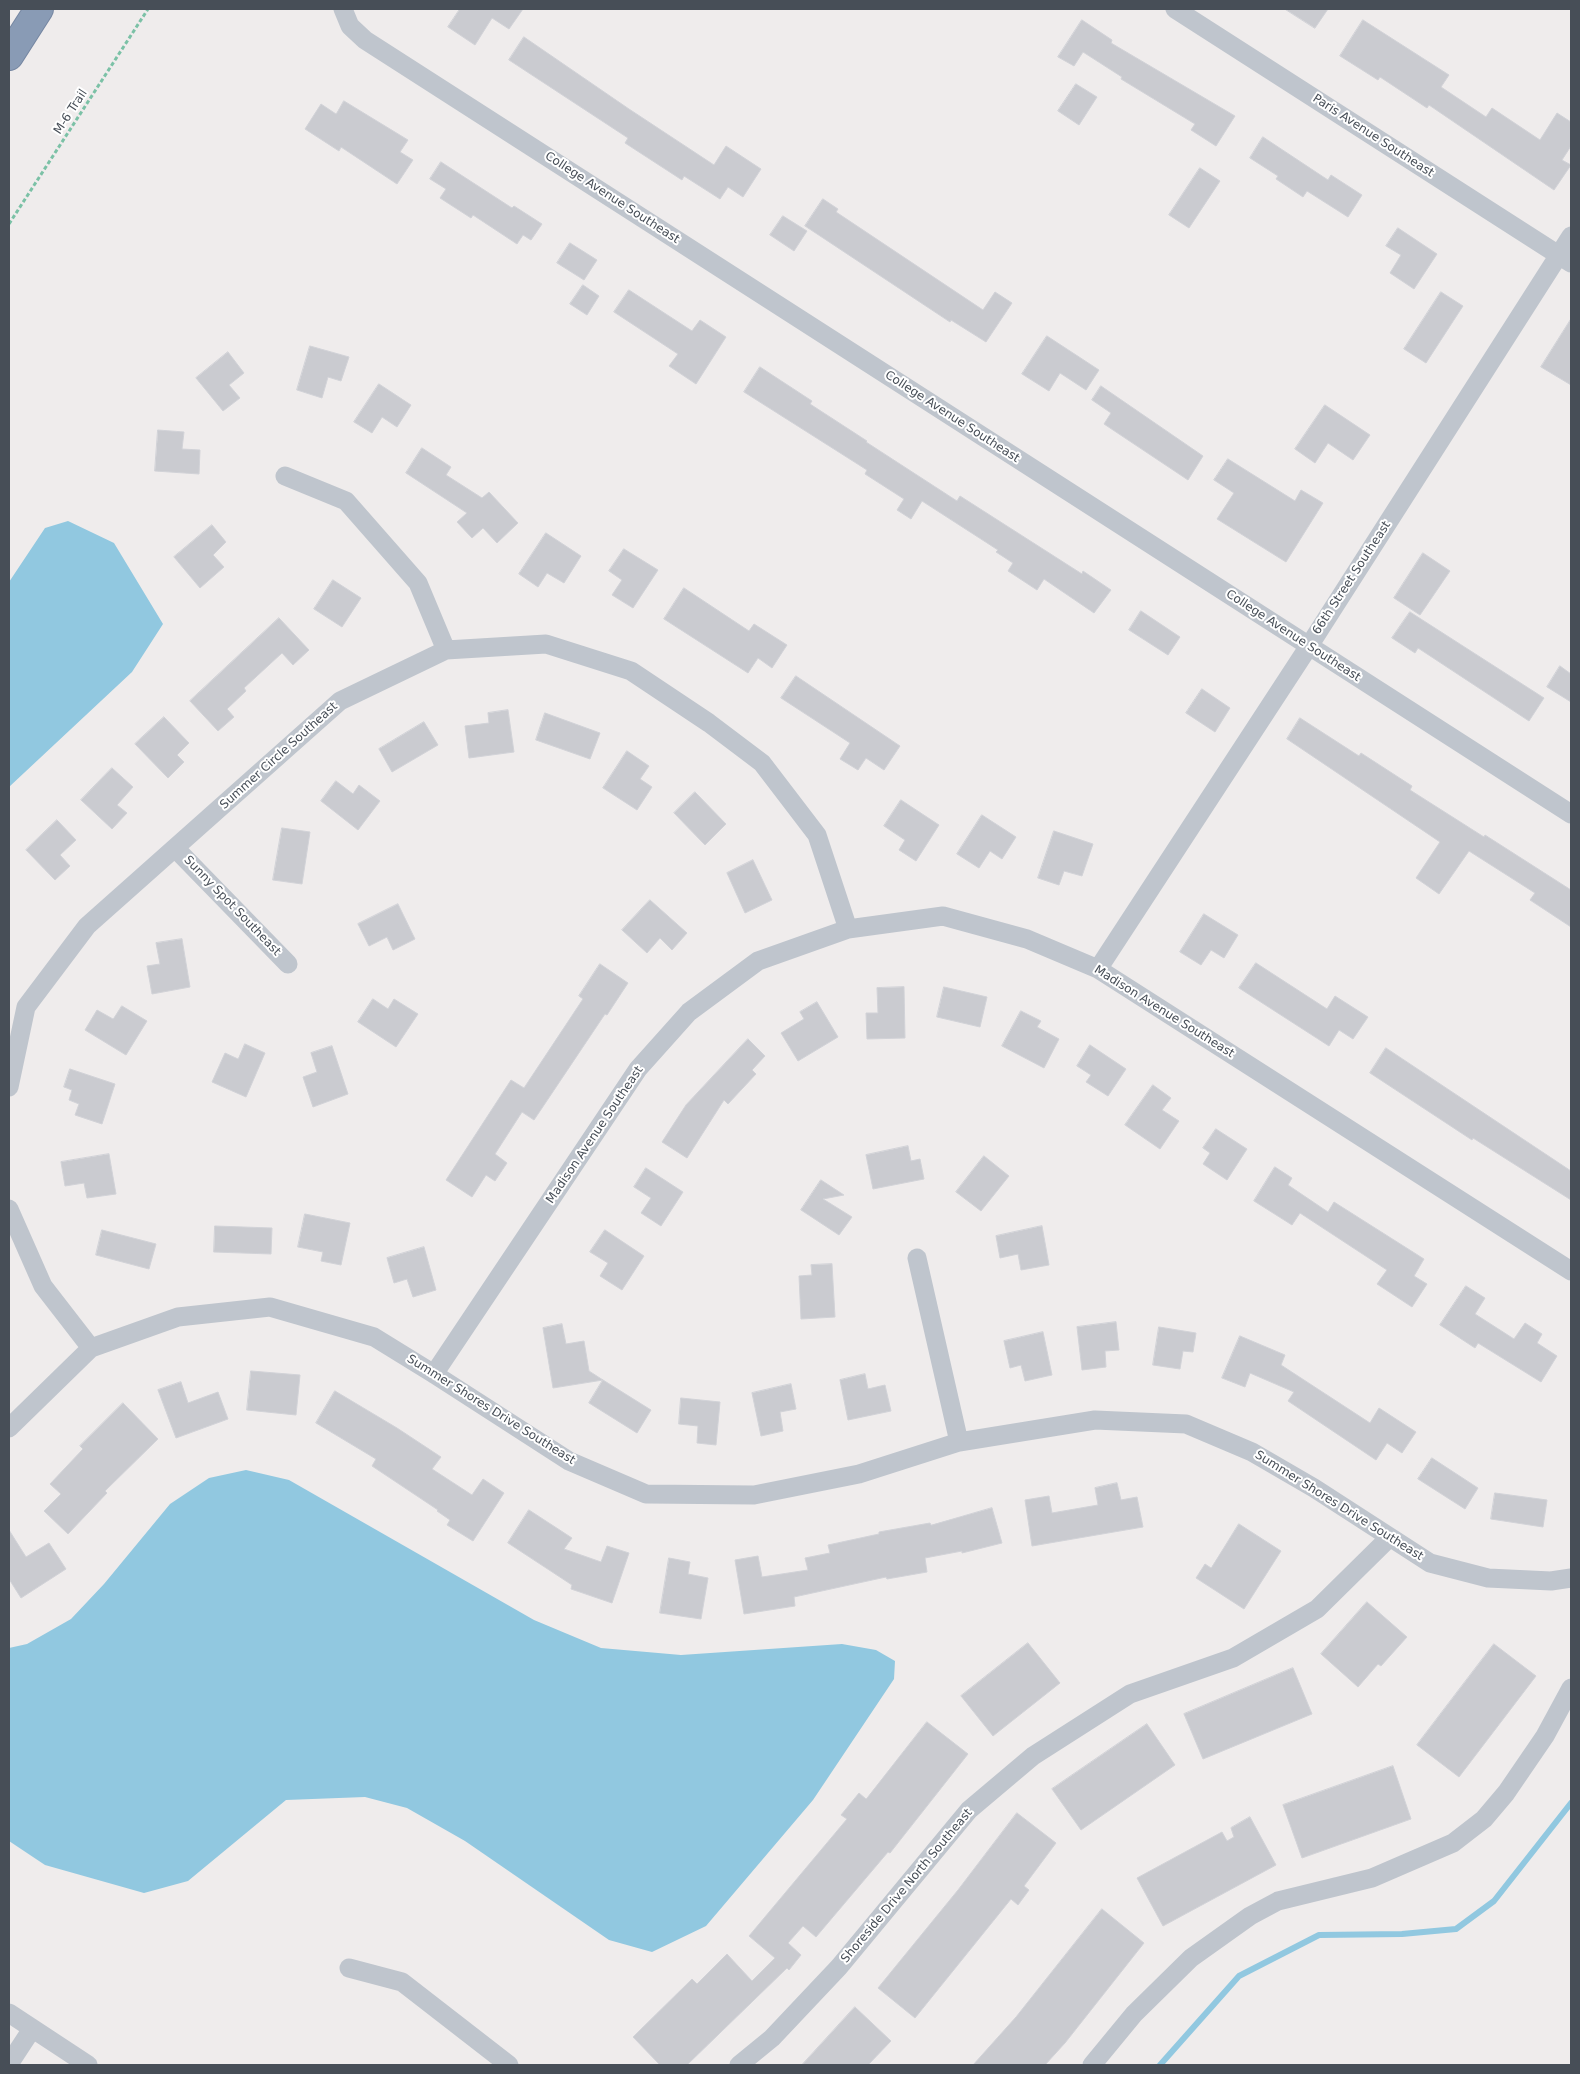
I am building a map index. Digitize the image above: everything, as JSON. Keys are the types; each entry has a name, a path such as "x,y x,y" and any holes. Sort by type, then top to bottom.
{"highway":[{"path":"9,56 39,9"}],"street":[{"name":"Paris Avenue Southeast","path":"1175,9 1565,259"},
{"name":"College Avenue Southeast","path":"343,10 350,26 365,40 1571,814"},
{"name":"66th Street Southeast","path":"1098,969 1565,259 1571,236"},
{"path":"284,476 346,501 418,584 446,650"},
{"name":"Summer Circle Southeast","path":"9,1087 26,1007 87,926 176,849 340,701 446,650 546,644 631,671 709,723 762,763 817,836 848,928"},
{"name":"Sunny Spot Southeast","path":"176,849 288,964"},
{"name":"Madison Avenue Southeast","path":"434,1374 638,1070 689,1012 758,961 848,928 943,916 1027,939 1098,969 1571,1271"},
{"path":"9,1209 44,1286 91,1348 9,1428"},
{"path":"917,1258 959,1442"},
{"name":"Summer Shores Drive Southeast","path":"91,1348 178,1317 270,1307 374,1337 569,1461 646,1494 754,1495 859,1474 959,1442 1095,1420 1186,1424 1252,1452 1314,1488 1430,1563 1488,1578 1551,1581 1571,1578"},
{"name":"Shoreside Drive North Southeast","path":"740,2065 772,2038 839,1967 969,1810 1033,1756 1130,1694 1233,1658 1317,1609 1390,1537"},
{"path":"1092,2065 1134,2014 1191,1958 1250,1916 1278,1901 1372,1878 1453,1843 1484,1819 1506,1793 1545,1736 1571,1688"},
{"path":"349,1968 402,1982 509,2065"},
{"path":"9,2014 88,2065"},
{"path":"9,2064 32,2029"}],"path":[{"name":"M-6 Trail","path":"9,224 148,9"}],"water":[{"path":"68,521 114,543 163,624 132,672 9,787 9,582 45,528"},
{"path":"246,1470 289,1480 534,1620 601,1648 681,1655 842,1644 876,1650 895,1661 894,1679 813,1800 706,1926 652,1952 609,1940 465,1841 407,1808 365,1797 286,1800 188,1881 144,1893 45,1865 9,1841 9,1648 27,1644 71,1619 104,1584 170,1504 209,1478"}],"building":[{"path":"460,9 523,9 509,29 492,18 475,45 448,27"},
{"path":"1285,9 1328,9 1315,28"},
{"path":"1082,20 1112,40 1111,43 1235,116 1216,146 1191,130 1195,124 1121,79 1122,77 1083,52 1074,66 1058,57"},
{"path":"1363,20 1449,75 1441,87 1486,117 1492,108 1540,140 1557,113 1571,122 1571,146 1562,160 1571,165 1554,190 1429,105 1427,108 1380,77 1378,80 1340,56"},
{"path":"524,37 714,165 726,146 761,169 743,197 728,187 720,199 684,176 682,180 625,143 628,138 509,60"},
{"path":"1076,84 1097,97 1079,125 1058,111"},
{"path":"344,101 408,140 400,152 413,160 397,184 341,147 339,151 305,129 321,104 336,114"},
{"path":"1263,137 1328,180 1331,175 1362,195 1348,217 1307,191 1303,197 1276,179 1278,176 1250,158"},
{"path":"441,162 512,208 514,206 542,224 531,240 523,235 517,244 473,215 471,218 440,198 446,189 430,179"},
{"path":"1200,168 1220,181 1189,228 1169,215"},
{"path":"823,199 838,209 836,212 983,310 995,292 1012,303 986,342 951,320 950,322 805,226"},
{"path":"783,216 807,231 794,251 770,235"},
{"path":"1398,228 1437,254 1414,289 1390,273 1401,255 1386,246"},
{"path":"570,243 597,260 584,280 557,263"},
{"path":"583,285 599,296 587,315 570,304"},
{"path":"629,290 692,331 700,320 726,337 696,384 669,366 678,354 614,312"},
{"path":"1441,292 1463,306 1426,363 1404,349"},
{"path":"1571,319 1571,385 1541,367"},
{"path":"1047,336 1099,370 1086,390 1060,373 1049,391 1022,374"},
{"path":"310,346 349,357 341,381 328,377 322,398 297,390"},
{"path":"228,352 244,373 229,385 240,398 223,411 196,378"},
{"path":"760,367 812,401 810,404 957,501 960,496 1082,574 1083,571 1111,590 1094,613 1044,579 1037,590 1008,571 1013,563 996,552 998,550 922,501 911,519 897,510 904,499 865,474 867,470 744,392"},
{"path":"379,384 411,405 397,427 382,417 372,433 354,422"},
{"path":"1101,386 1203,456 1188,480 1104,424 1111,413 1092,400"},
{"path":"1325,405 1370,435 1353,460 1328,443 1315,463 1295,449"},
{"path":"158,430 184,432 182,449 200,450 199,474 155,471"},
{"path":"422,448 451,467 446,475 482,498 489,492 518,523 497,543 483,528 472,538 457,522 467,513 406,473"},
{"path":"1228,459 1295,501 1301,490 1323,503 1286,562 1217,519 1234,493 1214,480"},
{"path":"212,525 226,542 213,555 224,567 200,588 174,557"},
{"path":"546,533 581,556 564,583 547,573 538,587 519,574"},
{"path":"624,549 658,570 633,608 612,595 622,580 609,571"},
{"path":"1423,553 1450,571 1420,615 1394,598"},
{"path":"333,580 361,598 342,627 314,609"},
{"path":"684,588 749,631 754,624 787,645 772,668 758,658 748,673 664,619"},
{"path":"1141,611 1180,637 1168,655 1129,630"},
{"path":"1410,612 1544,698 1529,721 1418,648 1415,653 1392,638"},
{"path":"279,618 309,650 293,665 282,653 244,688 246,691 227,709 234,717 218,731 190,701"},
{"path":"1560,666 1571,674 1571,702 1547,687"},
{"path":"796,676 900,746 884,770 866,758 858,770 840,759 850,743 781,698"},
{"path":"1202,689 1230,708 1215,732 1186,713"},
{"path":"508,710 514,752 469,758 465,726 489,723 488,713"},
{"path":"545,713 600,733 590,759 536,740"},
{"path":"164,717 189,743 177,755 184,762 168,778 135,744"},
{"path":"1300,718 1359,756 1361,753 1412,786 1410,790 1571,890 1571,927 1530,900 1535,893 1469,851 1439,894 1416,878 1440,842 1287,739"},
{"path":"424,722 438,745 392,772 379,749"},
{"path":"627,751 649,766 640,779 652,787 637,810 603,788"},
{"path":"112,768 133,787 117,805 127,813 112,829 81,800"},
{"path":"336,781 353,794 359,785 380,801 358,830 321,801"},
{"path":"695,792 726,824 705,845 674,813"},
{"path":"901,800 939,825 916,861 899,850 905,840 884,826"},
{"path":"982,815 1016,837 1002,859 990,851 979,868 957,854"},
{"path":"57,820 76,840 60,855 70,866 55,880 26,850"},
{"path":"282,828 310,832 302,884 273,880"},
{"path":"1054,831 1093,844 1082,876 1064,871 1059,885 1038,878"},
{"path":"753,860 772,900 745,913 727,873"},
{"path":"650,900 687,933 672,950 660,938 647,953 622,930"},
{"path":"398,904 415,939 393,950 387,937 369,946 358,924"},
{"path":"1204,914 1238,935 1224,958 1211,950 1201,965 1180,952"},
{"path":"182,939 190,987 152,994 147,966 160,964 156,943"},
{"path":"1256,963 1327,1009 1335,996 1368,1017 1353,1039 1339,1030 1329,1046 1239,988"},
{"path":"600,964 628,983 534,1120 522,1112 495,1154 507,1163 495,1181 486,1175 472,1197 446,1180 511,1080 524,1088 583,999 579,996"},
{"path":"904,987 905,1038 867,1039 866,1013 878,1013 877,988"},
{"path":"944,987 987,997 980,1027 937,1017"},
{"path":"373,999 388,1009 394,999 418,1014 396,1047 358,1022"},
{"path":"817,1002 838,1037 798,1061 781,1033 804,1019 800,1012"},
{"path":"122,1006 147,1021 126,1055 85,1030 97,1010 113,1019"},
{"path":"1021,1011 1041,1021 1037,1027 1059,1039 1044,1068 1002,1046"},
{"path":"748,1039 765,1056 752,1070 756,1074 728,1104 724,1100 687,1158 662,1142 686,1105"},
{"path":"245,1044 265,1053 246,1097 212,1082 225,1053 238,1059"},
{"path":"1090,1045 1126,1069 1108,1096 1086,1082 1091,1075 1077,1066"},
{"path":"332,1046 348,1094 313,1107 303,1077 317,1072 311,1053"},
{"path":"1386,1048 1571,1171 1571,1200 1473,1138 1472,1140 1370,1073"},
{"path":"70,1069 115,1084 102,1124 75,1115 79,1104 69,1100 72,1090 64,1087"},
{"path":"1153,1085 1171,1098 1162,1110 1179,1121 1160,1149 1125,1125"},
{"path":"1216,1129 1247,1149 1227,1180 1203,1164 1210,1153 1203,1148"},
{"path":"908,1146 911,1161 920,1159 924,1179 873,1189 866,1155"},
{"path":"109,1154 116,1194 87,1198 84,1183 65,1186 61,1162"},
{"path":"984,1156 1009,1176 981,1211 956,1192"},
{"path":"1275,1167 1292,1178 1288,1185 1328,1212 1334,1202 1424,1259 1414,1276 1427,1284 1412,1307 1377,1284 1387,1270 1300,1213 1292,1225 1254,1201"},
{"path":"646,1168 683,1192 661,1226 641,1213 651,1198 634,1187"},
{"path":"821,1180 844,1195 823,1199 852,1217 839,1235 801,1210"},
{"path":"305,1214 350,1223 341,1265 321,1261 323,1252 298,1247"},
{"path":"215,1226 272,1228 271,1254 214,1252"},
{"path":"1042,1226 1049,1265 1021,1270 1018,1254 1000,1258 996,1236"},
{"path":"102,1230 156,1244 149,1269 96,1255"},
{"path":"605,1230 644,1256 622,1290 600,1276 608,1263 590,1252"},
{"path":"424,1247 436,1290 413,1297 407,1279 394,1283 387,1258"},
{"path":"832,1264 835,1317 801,1319 799,1276 812,1275 811,1265"},
{"path":"1466,1286 1485,1298 1475,1314 1514,1339 1525,1323 1542,1334 1537,1343 1557,1356 1541,1382 1478,1343 1475,1348 1440,1325"},
{"path":"1116,1322 1119,1350 1105,1351 1106,1367 1082,1370 1077,1327"},
{"path":"562,1324 566,1344 584,1341 589,1371 603,1380 553,1388 543,1328"},
{"path":"1159,1327 1196,1333 1193,1352 1183,1351 1180,1369 1153,1365"},
{"path":"1043,1332 1052,1375 1025,1381 1021,1365 1010,1368 1004,1341"},
{"path":"1240,1336 1285,1355 1281,1365 1370,1423 1379,1408 1416,1432 1402,1453 1387,1443 1376,1460 1288,1401 1294,1392 1250,1373 1245,1387 1222,1378"},
{"path":"251,1371 300,1375 296,1415 247,1410"},
{"path":"865,1374 868,1389 885,1385 891,1411 848,1420 840,1380"},
{"path":"603,1380 651,1410 637,1433 589,1403"},
{"path":"181,1382 188,1403 218,1392 228,1419 176,1438 158,1390"},
{"path":"791,1384 796,1409 780,1412 783,1431 761,1436 752,1393"},
{"path":"335,1391 441,1457 432,1469 472,1495 483,1479 504,1493 473,1541 447,1525 450,1520 438,1510 372,1466 376,1459 316,1423"},
{"path":"681,1398 720,1402 716,1445 697,1443 698,1426 679,1424"},
{"path":"123,1403 158,1439 105,1491 107,1493 68,1534 44,1511 61,1494 50,1484 83,1449 80,1446"},
{"path":"1432,1458 1478,1488 1465,1509 1418,1479"},
{"path":"1117,1483 1121,1500 1137,1497 1143,1527 1032,1546 1025,1500 1049,1496 1052,1513 1098,1505 1095,1488"},
{"path":"1495,1493 1547,1500 1543,1527 1491,1519"},
{"path":"992,1508 1002,1543 962,1553 962,1551 925,1558 927,1572 887,1579 886,1577 794,1597 795,1606 744,1614 735,1560 758,1556 762,1577 808,1570 805,1558 830,1553 828,1545 879,1534 879,1532 930,1523 931,1525"},
{"path":"529,1510 572,1538 564,1549 601,1562 607,1546 629,1553 612,1603 571,1589 572,1585 508,1543"},
{"path":"1239,1524 1281,1551 1244,1609 1196,1578 1205,1564 1211,1568"},
{"path":"9,1530 26,1557 49,1543 66,1569 21,1598 9,1579"},
{"path":"669,1558 690,1562 688,1574 708,1578 701,1619 660,1613"},
{"path":"1367,1602 1407,1637 1381,1666 1378,1664 1358,1687 1321,1654"},
{"path":"1028,1643 1060,1683 993,1736 961,1696"},
{"path":"1494,1644 1536,1676 1459,1777 1417,1745"},
{"path":"1293,1668 1312,1714 1203,1759 1184,1714"},
{"path":"927,1722 968,1754 890,1853 888,1852 816,1937 803,1926 788,1943 801,1955 789,1970 787,1968 687,2065 660,2065 633,2037 692,1979 697,1984 727,1954 752,1981 775,1958 749,1936 847,1819 841,1815 859,1793 866,1799"},
{"path":"1147,1724 1175,1765 1081,1830 1052,1789"},
{"path":"1393,1766 1411,1819 1302,1858 1283,1805"},
{"path":"1017,1813 1056,1843 1024,1886 1029,1890 1018,1905 1011,1899 915,2018 878,1988 958,1890"},
{"path":"1250,1817 1276,1865 1163,1926 1137,1878 1222,1832 1227,1841 1234,1837 1231,1828"},
{"path":"1102,1909 1144,1943 1065,2043 1045,2065 973,2065 1016,2017"},
{"path":"855,2007 891,2041 868,2065 802,2065"}],"waterway":[{"path":"1160,2065 1239,1976 1319,1935 1402,1934 1456,1929 1494,1901 1571,1803"}]}
